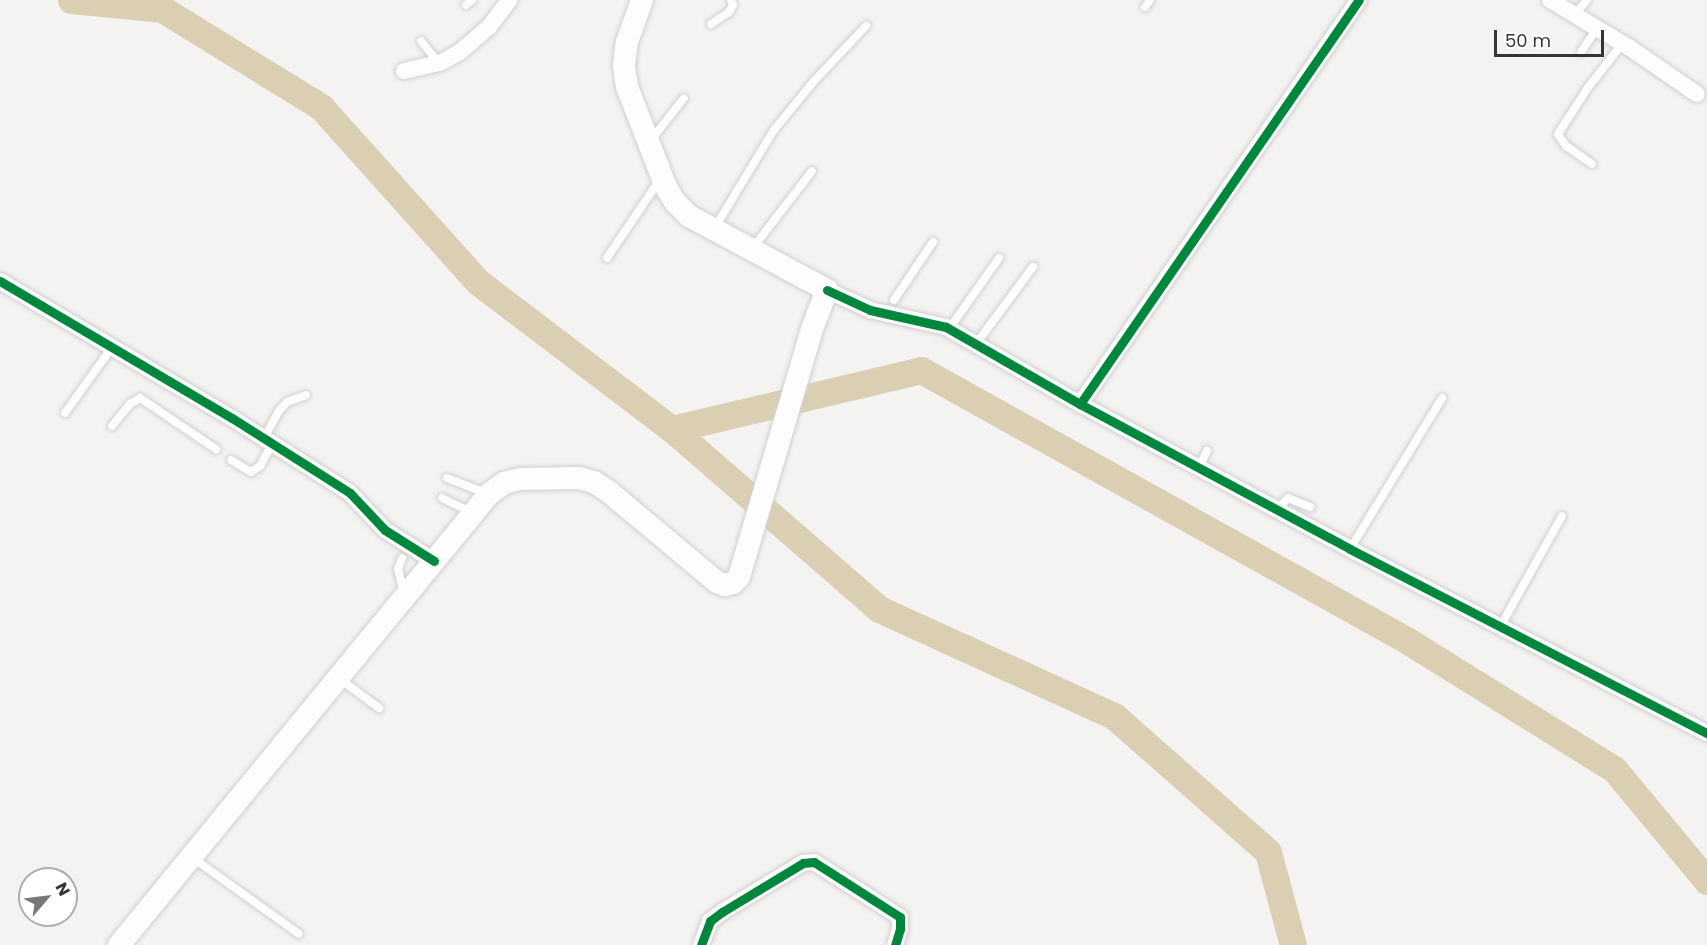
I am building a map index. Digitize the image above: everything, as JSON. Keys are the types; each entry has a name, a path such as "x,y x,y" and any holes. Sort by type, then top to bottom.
{"main road":[{"path":"119,945 489,494 504,483 520,479 579,478 594,482 608,491 717,582 725,585 733,583 739,577 746,561 812,329 827,291 689,216 675,202 662,176 627,87 624,65 627,42 642,0"}],"street":[{"path":"404,71 440,63 460,52 489,27 509,0"},
{"path":"1080,404 1359,0"},
{"path":"1550,0 1697,94"},
{"path":"0,281 268,441 350,493 385,530 434,561"},
{"path":"827,291 889,308 949,329 1080,404 1350,549 1707,733"},
{"path":"700,945 710,921 722,912 803,863 814,862 900,916 900,929 895,945"}],"lane":[{"path":"711,24 729,12 733,5 731,0"},
{"path":"1574,15 1587,0"},
{"path":"714,229 774,130 814,81 866,26"},
{"path":"1581,52 1596,28"},
{"path":"421,41 440,63"},
{"path":"1592,164 1566,146 1558,134 1587,89 1622,44"},
{"path":"649,142 684,98"},
{"path":"752,250 812,171"},
{"path":"608,258 662,176"},
{"path":"889,308 933,242"},
{"path":"949,329 999,258"},
{"path":"976,344 1032,267"},
{"path":"65,413 112,347"},
{"path":"231,460 251,472 260,466 279,411 287,402 306,395"},
{"path":"112,426 130,404 140,398 216,449"},
{"path":"1350,549 1442,398"},
{"path":"1199,468 1207,451"},
{"path":"447,478 489,494"},
{"path":"442,498 473,514"},
{"path":"1277,510 1286,498 1310,507"},
{"path":"1500,627 1562,516"},
{"path":"402,558 398,569 405,596"},
{"path":"337,677 379,708"},
{"path":"190,856 299,934"}],"waterway":[{"path":"71,0 162,9 321,107 478,282 672,429 921,370 1408,641 1614,769 1707,881"},
{"path":"672,429 879,609 1114,716 1268,852 1293,945"}],"cycle path":[{"path":"1080,404 1359,0"},
{"path":"0,281 232,418 350,493 385,530 434,561"},
{"path":"827,290 870,310 946,327 1080,404 1350,549 1707,733"},
{"path":"701,945 710,921 722,912 803,863 814,862 900,917 900,929 895,945"}]}
